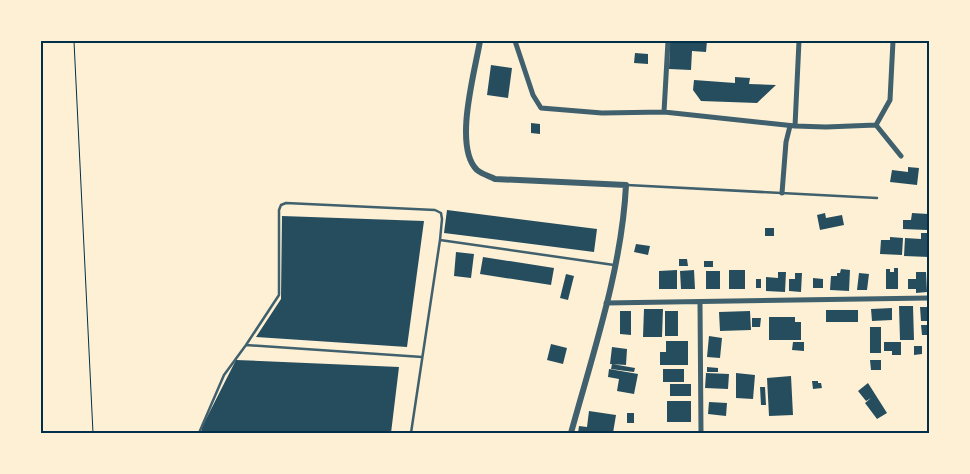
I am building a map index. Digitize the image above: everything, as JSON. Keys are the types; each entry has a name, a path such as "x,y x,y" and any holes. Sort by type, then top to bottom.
{"street":[{"path":"480,41 466,124 465,142 469,157 477,169 495,179 626,185 625,217 606,303 571,433"},
{"path":"515,41 533,95 541,108 602,113 664,112 792,126 876,125"},
{"path":"664,112 668,41"},
{"path":"782,193 786,142 792,126 799,41"},
{"path":"876,125 890,100 893,41"},
{"path":"876,125 901,156"},
{"path":"606,303 929,298"},
{"path":"700,302 701,433"}],"lane":[{"path":"626,185 877,198"},
{"path":"199,433 200,426 224,375 279,294 279,210 286,203 435,210 440,213 442,219 440,240 411,433"},
{"path":"440,240 614,265"},
{"path":"246,345 422,356"}],"path":[{"path":"74,41 93,433"}],"building":[{"path":"670,41 707,41 706,52 692,51 691,70 669,69"},
{"path":"635,53 648,54 648,64 634,63"},
{"path":"491,65 512,68 508,98 487,95"},
{"path":"735,77 750,78 749,84 776,85 757,103 701,101 693,90 694,80 735,83"},
{"path":"531,123 540,124 540,134 531,133"},
{"path":"908,167 919,168 917,185 890,182 892,170 908,172"},
{"path":"447,210 597,229 594,252 444,233"},
{"path":"825,213 826,218 842,215 844,225 820,230 817,215"},
{"path":"912,213 928,214 927,230 903,229 903,220 911,220"},
{"path":"282,216 424,221 407,347 256,337 281,299"},
{"path":"765,228 774,228 774,236 765,236"},
{"path":"921,233 929,233 929,257 904,256 905,238 921,239"},
{"path":"890,237 903,238 902,255 880,254 881,240 890,240"},
{"path":"636,244 650,246 648,255 634,252"},
{"path":"456,252 474,254 471,278 454,276"},
{"path":"483,257 554,268 551,285 480,274"},
{"path":"679,259 687,259 688,266 679,266"},
{"path":"704,261 713,261 713,267 704,267"},
{"path":"894,268 898,268 898,289 886,289 886,269 894,272"},
{"path":"841,269 850,270 849,291 830,290 831,276 837,276"},
{"path":"677,270 677,289 659,289 659,271"},
{"path":"694,270 695,289 681,289 680,271"},
{"path":"729,270 745,270 745,289 729,289"},
{"path":"706,271 720,271 720,289 706,289"},
{"path":"778,272 786,272 785,292 766,291 766,277 778,278"},
{"path":"916,272 926,272 927,292 916,293 916,289 908,289 908,279 916,279"},
{"path":"795,273 802,273 801,292 789,291 789,279 795,279"},
{"path":"859,273 869,274 867,290 857,290"},
{"path":"566,274 574,276 568,300 560,298"},
{"path":"813,278 823,279 823,288 813,288"},
{"path":"756,279 761,279 761,288 756,288"},
{"path":"899,306 913,306 914,340 900,340"},
{"path":"920,307 929,307 929,321 921,321"},
{"path":"892,308 892,320 872,321 871,309"},
{"path":"644,309 663,309 662,337 643,337"},
{"path":"826,310 858,310 858,322 826,322"},
{"path":"620,311 631,311 631,335 620,334"},
{"path":"665,311 678,311 678,336 665,336"},
{"path":"750,311 751,330 720,331 719,312"},
{"path":"769,317 795,317 795,322 801,322 801,340 769,340"},
{"path":"752,318 761,318 760,327 752,327"},
{"path":"921,325 929,325 929,335 922,335"},
{"path":"870,327 881,327 881,353 870,353"},
{"path":"709,336 722,338 720,358 707,357"},
{"path":"666,341 688,341 688,365 660,365 660,352 666,352"},
{"path":"793,342 804,342 804,351 792,350"},
{"path":"884,342 901,342 901,355 892,355 892,351 884,351"},
{"path":"551,344 567,348 563,364 547,360"},
{"path":"914,346 922,346 922,354 914,355"},
{"path":"612,347 627,349 626,365 610,364"},
{"path":"236,360 399,367 391,433 201,433 202,427"},
{"path":"870,360 881,360 881,370 871,370"},
{"path":"612,364 635,368 634,372 611,369"},
{"path":"707,367 718,368 718,372 707,372"},
{"path":"609,369 638,374 634,394 617,391 619,379 608,377"},
{"path":"663,369 684,369 684,382 663,382"},
{"path":"706,373 729,374 728,389 705,388"},
{"path":"736,373 755,375 753,399 736,398"},
{"path":"791,376 793,415 769,416 767,378"},
{"path":"812,381 821,383 822,388 813,389"},
{"path":"868,383 887,413 877,419 865,403 871,398 866,401 858,391"},
{"path":"670,384 691,384 691,396 670,396"},
{"path":"760,387 765,387 766,405 761,405"},
{"path":"667,401 691,401 691,422 667,422"},
{"path":"709,402 727,403 726,416 708,414"},
{"path":"589,411 616,415 613,433 578,433 579,426 587,427"},
{"path":"627,413 634,413 634,423 627,423"}]}
